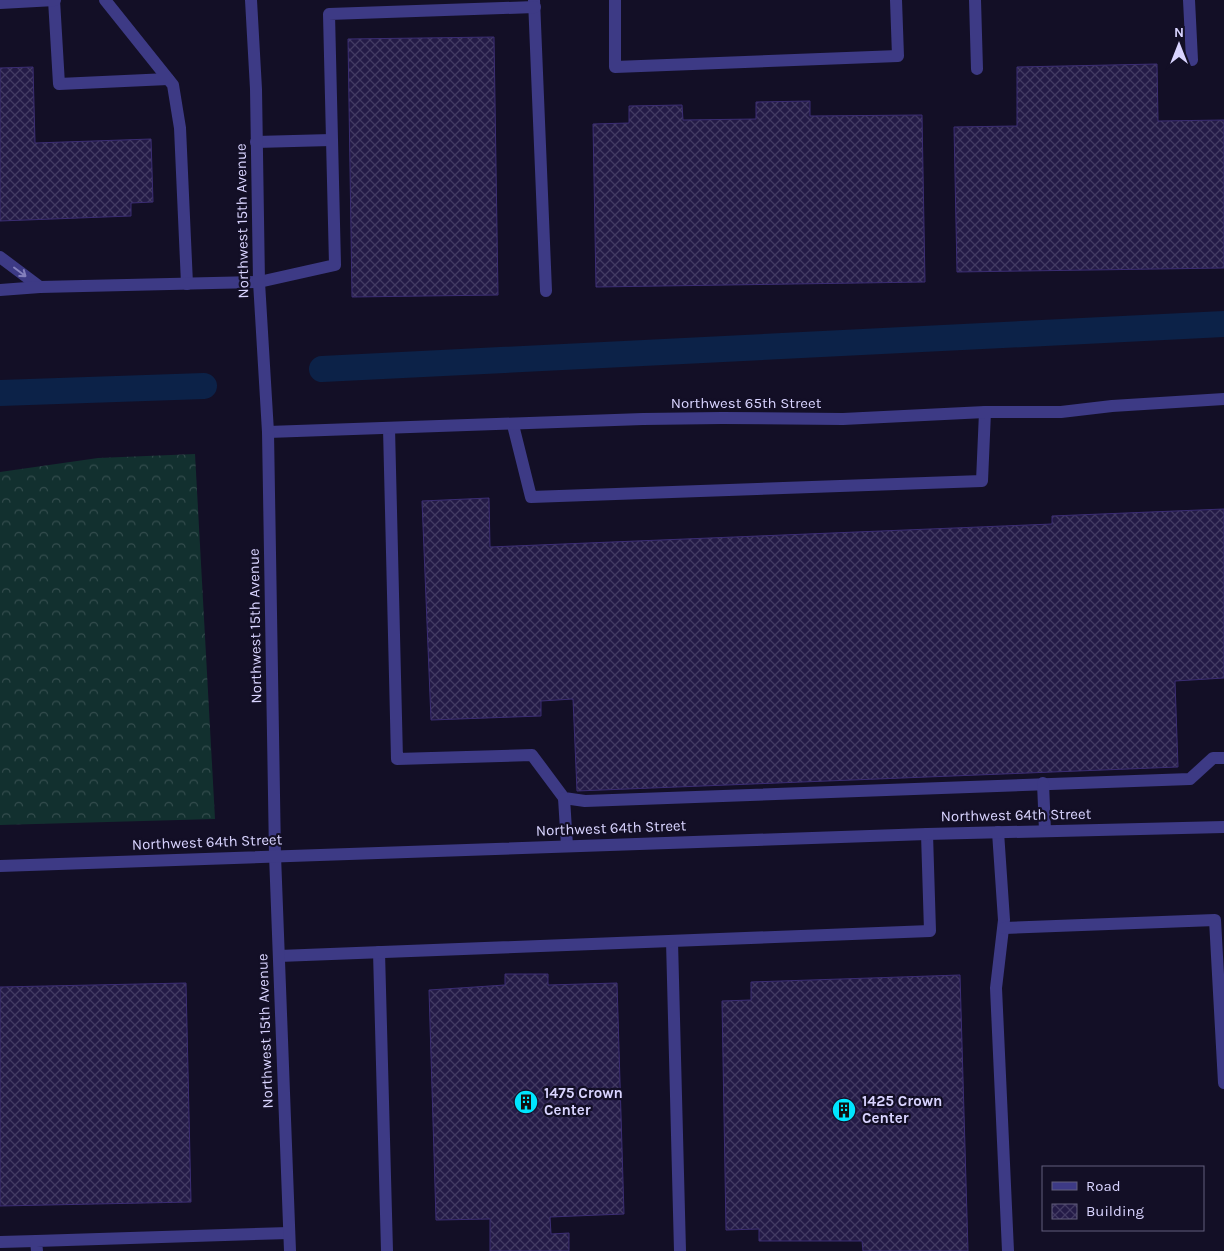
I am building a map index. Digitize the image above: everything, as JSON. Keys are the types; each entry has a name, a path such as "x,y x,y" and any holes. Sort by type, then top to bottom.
{"street":[{"path":"0,3 55,0 59,84 168,79"},
{"path":"105,0 173,85 180,128 187,284"},
{"name":"Northwest 15th Avenue","path":"251,0 256,89 259,282 268,432 275,855 290,1251"},
{"path":"615,0 615,67 898,56 896,0"},
{"path":"975,0 978,69"},
{"path":"1190,0 1192,60"},
{"path":"0,290 40,287 259,282 335,264 329,14 534,3 546,292"},
{"path":"256,142 331,140"},
{"path":"0,257 40,287"},
{"name":"Northwest 65th Street","path":"268,432 722,418 843,420 985,412 1061,412 1112,406 1224,400"},
{"path":"513,424 531,497 982,481 985,412"},
{"path":"389,428 397,759 532,755 564,798 567,846"},
{"path":"564,798 585,801 1190,779 1213,758 1224,758"},
{"path":"1043,783 1045,831"},
{"name":"Northwest 64th Street","path":"0,866 926,834 1224,827"},
{"path":"998,832 1004,928 996,988 1008,1251"},
{"path":"278,956 930,931 926,834"},
{"path":"1004,928 1215,920 1224,1083"},
{"path":"672,941 680,1251"},
{"path":"379,952 387,1251"},
{"path":"0,1242 37,1246 289,1233"}],"green space":[{"path":"195,454 215,819 0,825 0,472 98,458"}],"building":[{"path":"494,37 498,295 352,297 348,39"},
{"path":"1157,64 1158,121 1224,120 1224,268 957,272 954,127 1017,126 1017,67"},
{"path":"33,67 35,143 151,139 153,202 131,203 131,216 0,221 0,68"},
{"path":"810,101 810,116 922,115 925,282 596,287 593,124 629,123 629,106 682,105 683,120 756,119 756,102"},
{"path":"489,498 490,547 1052,524 1052,516 1224,509 1224,678 1175,681 1178,767 577,791 573,699 541,701 541,716 431,720 422,501"},
{"name":"1475 Crown Center","path":"505,974 548,974 548,985 617,983 624,1214 550,1217 551,1234 569,1233 569,1251 490,1251 490,1219 436,1220 429,990 505,985"},
{"name":"1425 Crown Center","path":"960,975 968,1251 863,1251 862,1241 759,1241 759,1229 726,1230 722,1001 751,1000 751,982"},
{"path":"186,983 191,1202 0,1206 0,987"}],"waterway":[{"path":"322,369 1224,324"},
{"path":"0,393 204,386"}],"place":[{"name":"1475 Crown Center","path":"526,1102"},
{"name":"1425 Crown Center","path":"844,1110"}]}
